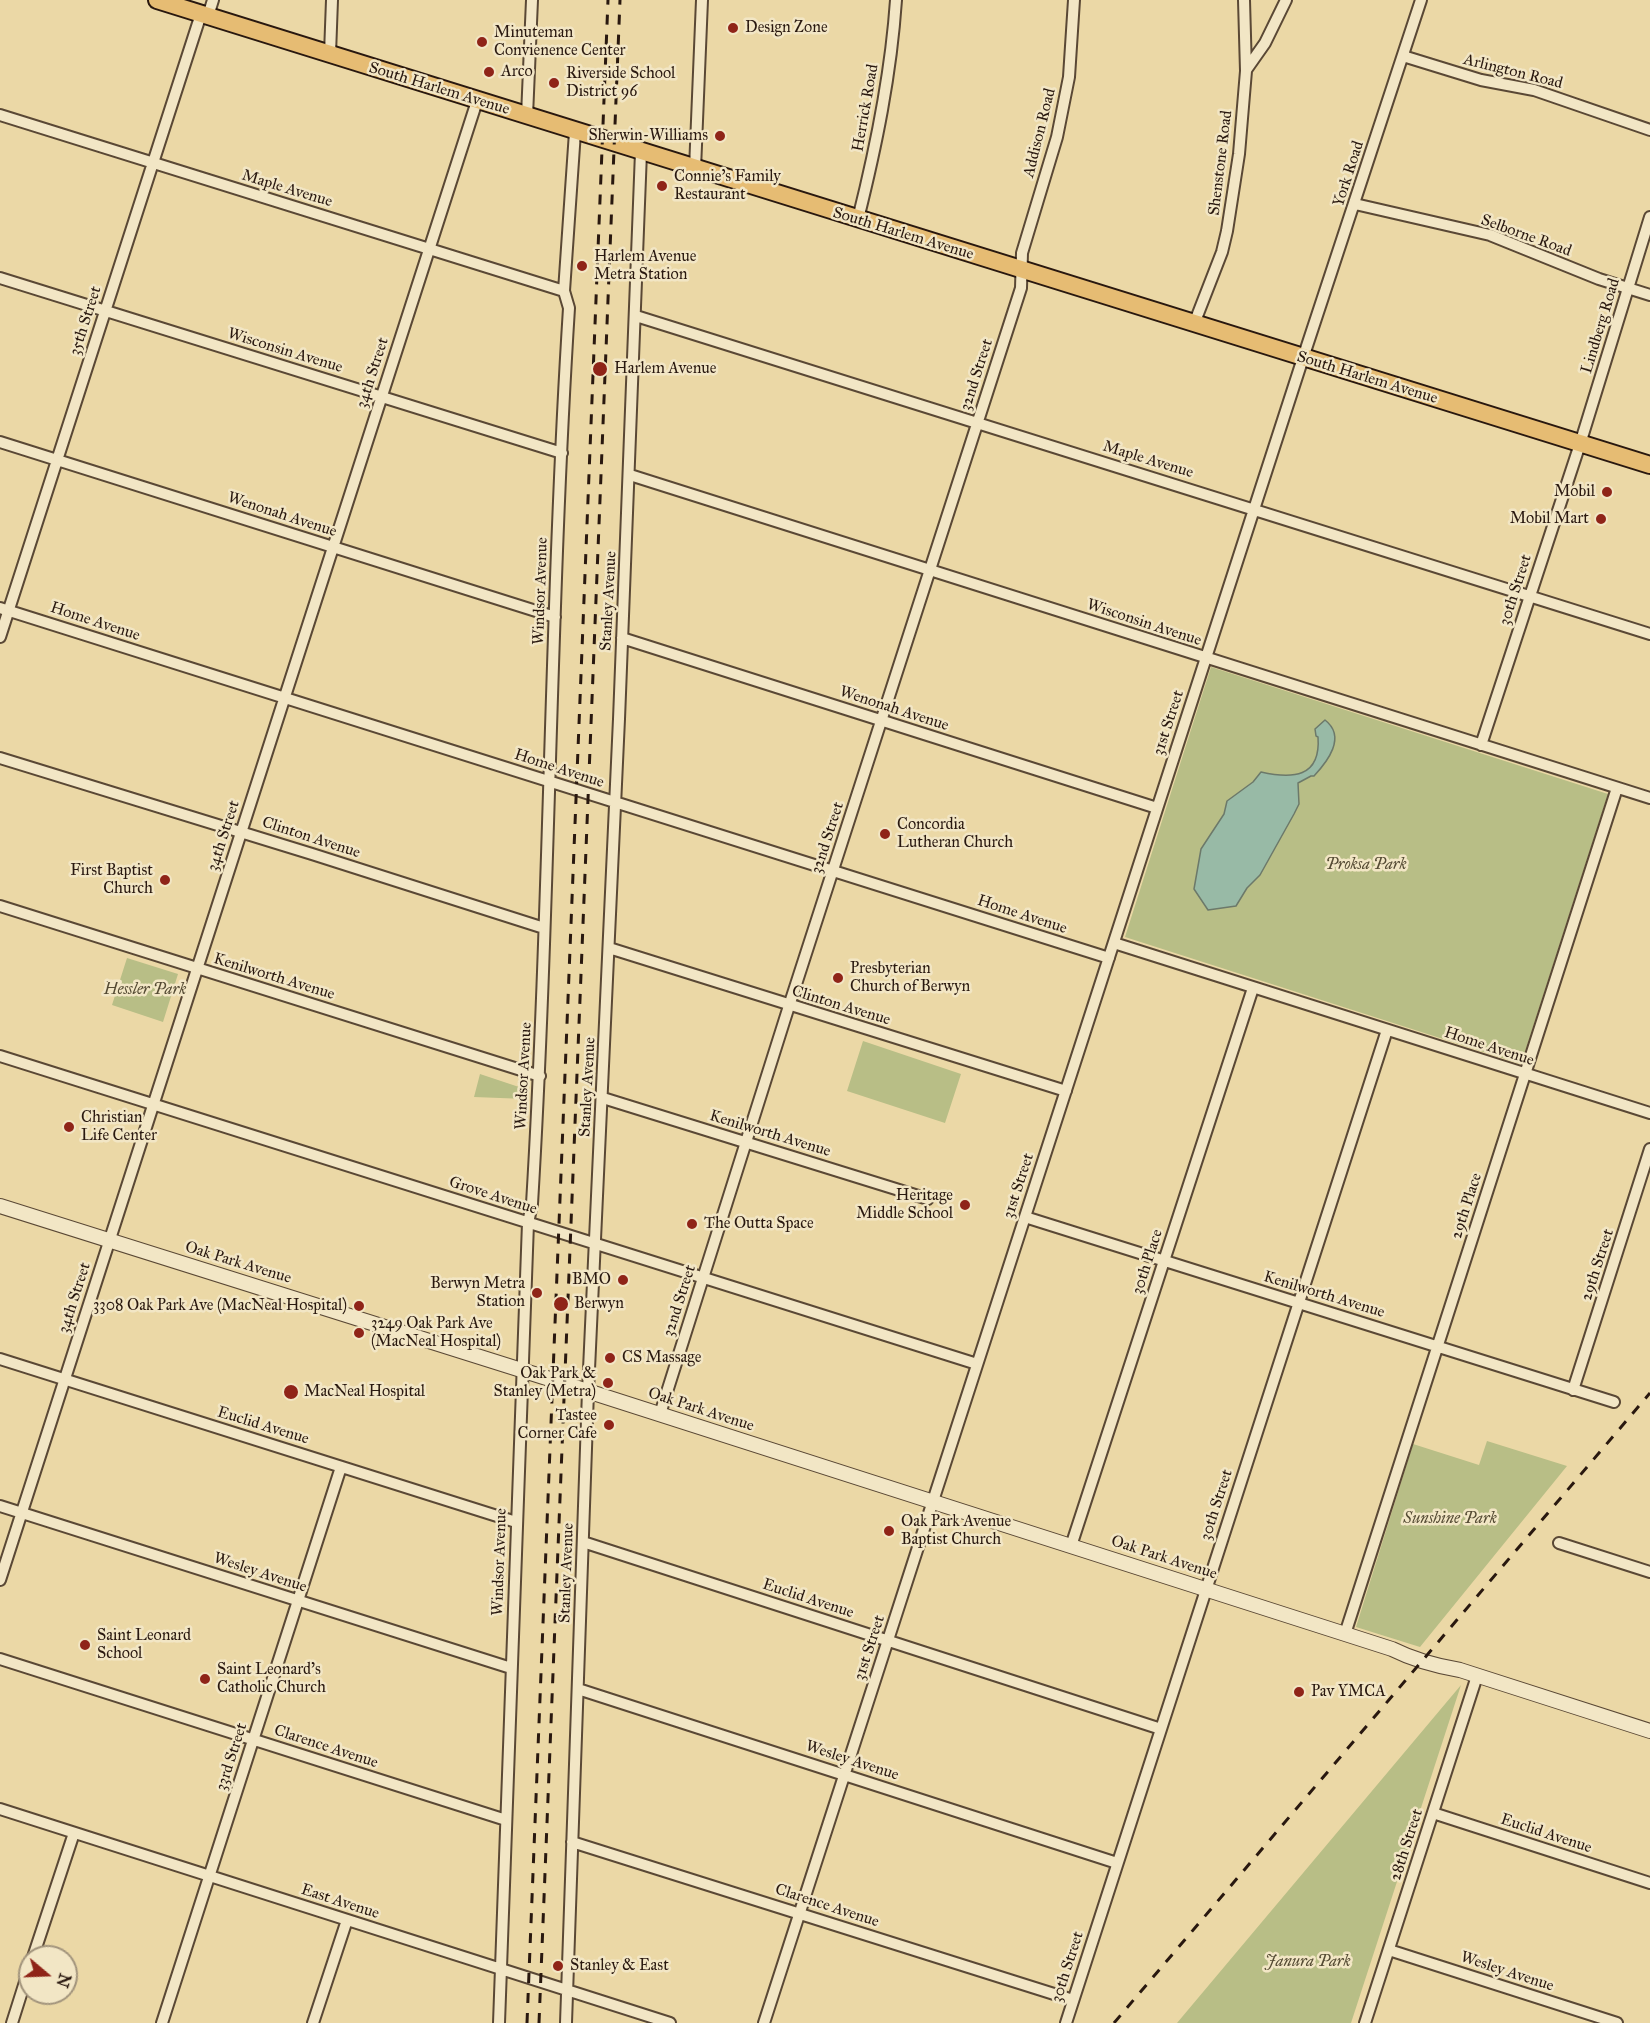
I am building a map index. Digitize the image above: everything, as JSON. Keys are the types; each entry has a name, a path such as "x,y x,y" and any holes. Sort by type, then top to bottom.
{"main road":[{"name":"South Harlem Avenue","path":"157,0 207,10 330,54 575,132 1650,465"}],"street":[{"path":"330,54 332,0"},
{"path":"527,116 532,0"},
{"path":"695,169 702,0"},
{"name":"Herrick Road","path":"858,219 887,90 896,0"},
{"name":"Addison Road","path":"1022,270 1022,253 1057,137 1069,77 1074,0"},
{"name":"Shenstone Road","path":"1194,324 1222,252 1239,154 1246,70 1244,0"},
{"path":"1246,70 1264,43 1286,0"},
{"name":"York Road","path":"1303,358 1421,0"},
{"name":"35th Street","path":"0,638 4,609 57,460 153,163 207,10"},
{"name":"Arlington Road","path":"1403,56 1472,77 1534,90 1650,130"},
{"name":"34th Street","path":"0,1580 477,100"},
{"name":"Maple Avenue","path":"0,115 564,291"},
{"name":"Windsor Avenue","path":"499,2023 528,1223 532,1204 540,1076 555,617 569,308 564,291 575,132"},
{"name":"Stanley Avenue","path":"566,2023 588,1391 630,475 641,152"},
{"name":"Selborne Road","path":"1355,204 1490,236 1565,266 1650,295"},
{"name":"Lindberg Road","path":"1580,444 1650,217"},
{"name":"32nd Street","path":"660,1414 789,1006 1022,288 1022,270"},
{"name":"Wisconsin Avenue","path":"0,278 562,453"},
{"name":"Maple Avenue","path":"636,316 1650,634"},
{"name":"31st Street","path":"764,2023 1303,358"},
{"name":"Wenonah Avenue","path":"0,442 555,617"},
{"name":"30th Street","path":"1482,745 1580,444"},
{"name":"Wisconsin Avenue","path":"630,475 1650,798"},
{"name":"Home Avenue","path":"4,609 1109,958"},
{"name":"Wenonah Avenue","path":"622,638 1157,808"},
{"name":"Clinton Avenue","path":"0,758 544,928"},
{"name":"29th Place","path":"1345,1634 1617,788"},
{"name":"Kenilworth Avenue","path":"0,906 540,1076"},
{"name":"Home Avenue","path":"1114,943 1650,1113"},
{"name":"Clinton Avenue","path":"609,948 1066,1091"},
{"name":"30th Place","path":"1071,1546 1253,988"},
{"name":"30th Street","path":"1066,2023 1387,1030"},
{"name":"Grove Avenue","path":"0,1056 977,1364"},
{"name":"Kenilworth Avenue","path":"603,1098 928,1199"},
{"name":"29th Street","path":"1574,1390 1650,1149"},
{"name":"Oak Park Avenue","path":"0,1206 588,1391 1392,1649 1413,1650 1441,1659 1460,1671 1650,1731"},
{"name":"Kenilworth Avenue","path":"1025,1217 1614,1402"},
{"name":"Euclid Avenue","path":"0,1359 516,1522"},
{"name":"33rd Street","path":"162,2023 341,1467"},
{"name":"Wesley Avenue","path":"0,1506 511,1668"},
{"name":"Euclid Avenue","path":"583,1542 1161,1729"},
{"path":"1559,1543 1650,1572"},
{"name":"Clarence Avenue","path":"0,1659 506,1820"},
{"name":"28th Street","path":"1365,2023 1477,1676"},
{"name":"Wesley Avenue","path":"578,1689 1117,1863"},
{"name":"East Avenue","path":"0,1809 670,2023"},
{"name":"Euclid Avenue","path":"1433,1813 1650,1883"},
{"path":"37,1945 74,1833"},
{"name":"Clarence Avenue","path":"572,1842 1073,2000"},
{"path":"313,2023 346,1920"},
{"name":"Wesley Avenue","path":"1389,1950 1617,2023"},
{"path":"12,2023 18,2004"}],"green space":[{"name":"Proksa Park","path":"1211,667 1608,794 1521,1064 1125,937"},
{"name":"Hessler Park","path":"127,958 178,974 163,1022 112,1005"},
{"path":"863,1041 961,1074 945,1123 847,1091"},
{"path":"480,1074 525,1089 526,1099 474,1097"},
{"name":"Sunshine Park","path":"1487,1441 1567,1466 1420,1647 1356,1627 1413,1444 1479,1465"},
{"name":"Janura Park","path":"1461,1685 1351,2023 1177,2023"}],"shaded area":[{"path":"1325,720 1334,734 1333,749 1314,776 1298,783 1299,804 1260,875 1247,888 1236,906 1208,910 1194,889 1201,849 1224,814 1227,801 1253,782 1261,772 1293,775 1309,768 1315,761 1318,751 1318,737 1315,729"}],"railway":[{"path":"527,2023 608,0"},
{"path":"539,2023 620,0"},
{"path":"1114,2023 1650,1393"}],"place":[{"name":"Design Zone","path":"733,28"},
{"name":"Minuteman Convienence Center","path":"482,42"},
{"name":"Arco","path":"489,72"},
{"name":"Riverside School District 96","path":"554,83"},
{"name":"Sherwin-Williams","path":"720,136"},
{"name":"Connie's Family Restaurant","path":"662,186"},
{"name":"Harlem Avenue Metra Station","path":"582,266"},
{"name":"Harlem Avenue","path":"600,369"},
{"name":"Mobil","path":"1607,492"},
{"name":"Mobil Mart","path":"1601,519"},
{"name":"Concordia Lutheran Church","path":"885,834"},
{"name":"First Baptist Church","path":"165,880"},
{"name":"Presbyterian Church of Berwyn","path":"838,978"},
{"name":"Christian Life Center","path":"69,1127"},
{"name":"Heritage Middle School","path":"965,1205"},
{"name":"The Outta Space","path":"692,1224"},
{"name":"BMO","path":"623,1280"},
{"name":"Berwyn Metra Station","path":"537,1293"},
{"name":"Berwyn","path":"561,1304"},
{"name":"3308 Oak Park Ave (MacNeal Hospital)","path":"359,1306"},
{"name":"3249 Oak Park Ave (MacNeal Hospital)","path":"359,1333"},
{"name":"CS Massage","path":"610,1358"},
{"name":"Oak Park & Stanley (Metra)","path":"608,1383"},
{"name":"MacNeal Hospital","path":"291,1392"},
{"name":"Tastee Corner Cafe","path":"609,1425"},
{"name":"Oak Park Avenue Baptist Church","path":"889,1531"},
{"name":"Saint Leonard School","path":"85,1645"},
{"name":"Saint Leonard's Catholic Church","path":"205,1679"},
{"name":"Pav YMCA","path":"1299,1692"},
{"name":"Stanley & East","path":"558,1966"}]}
